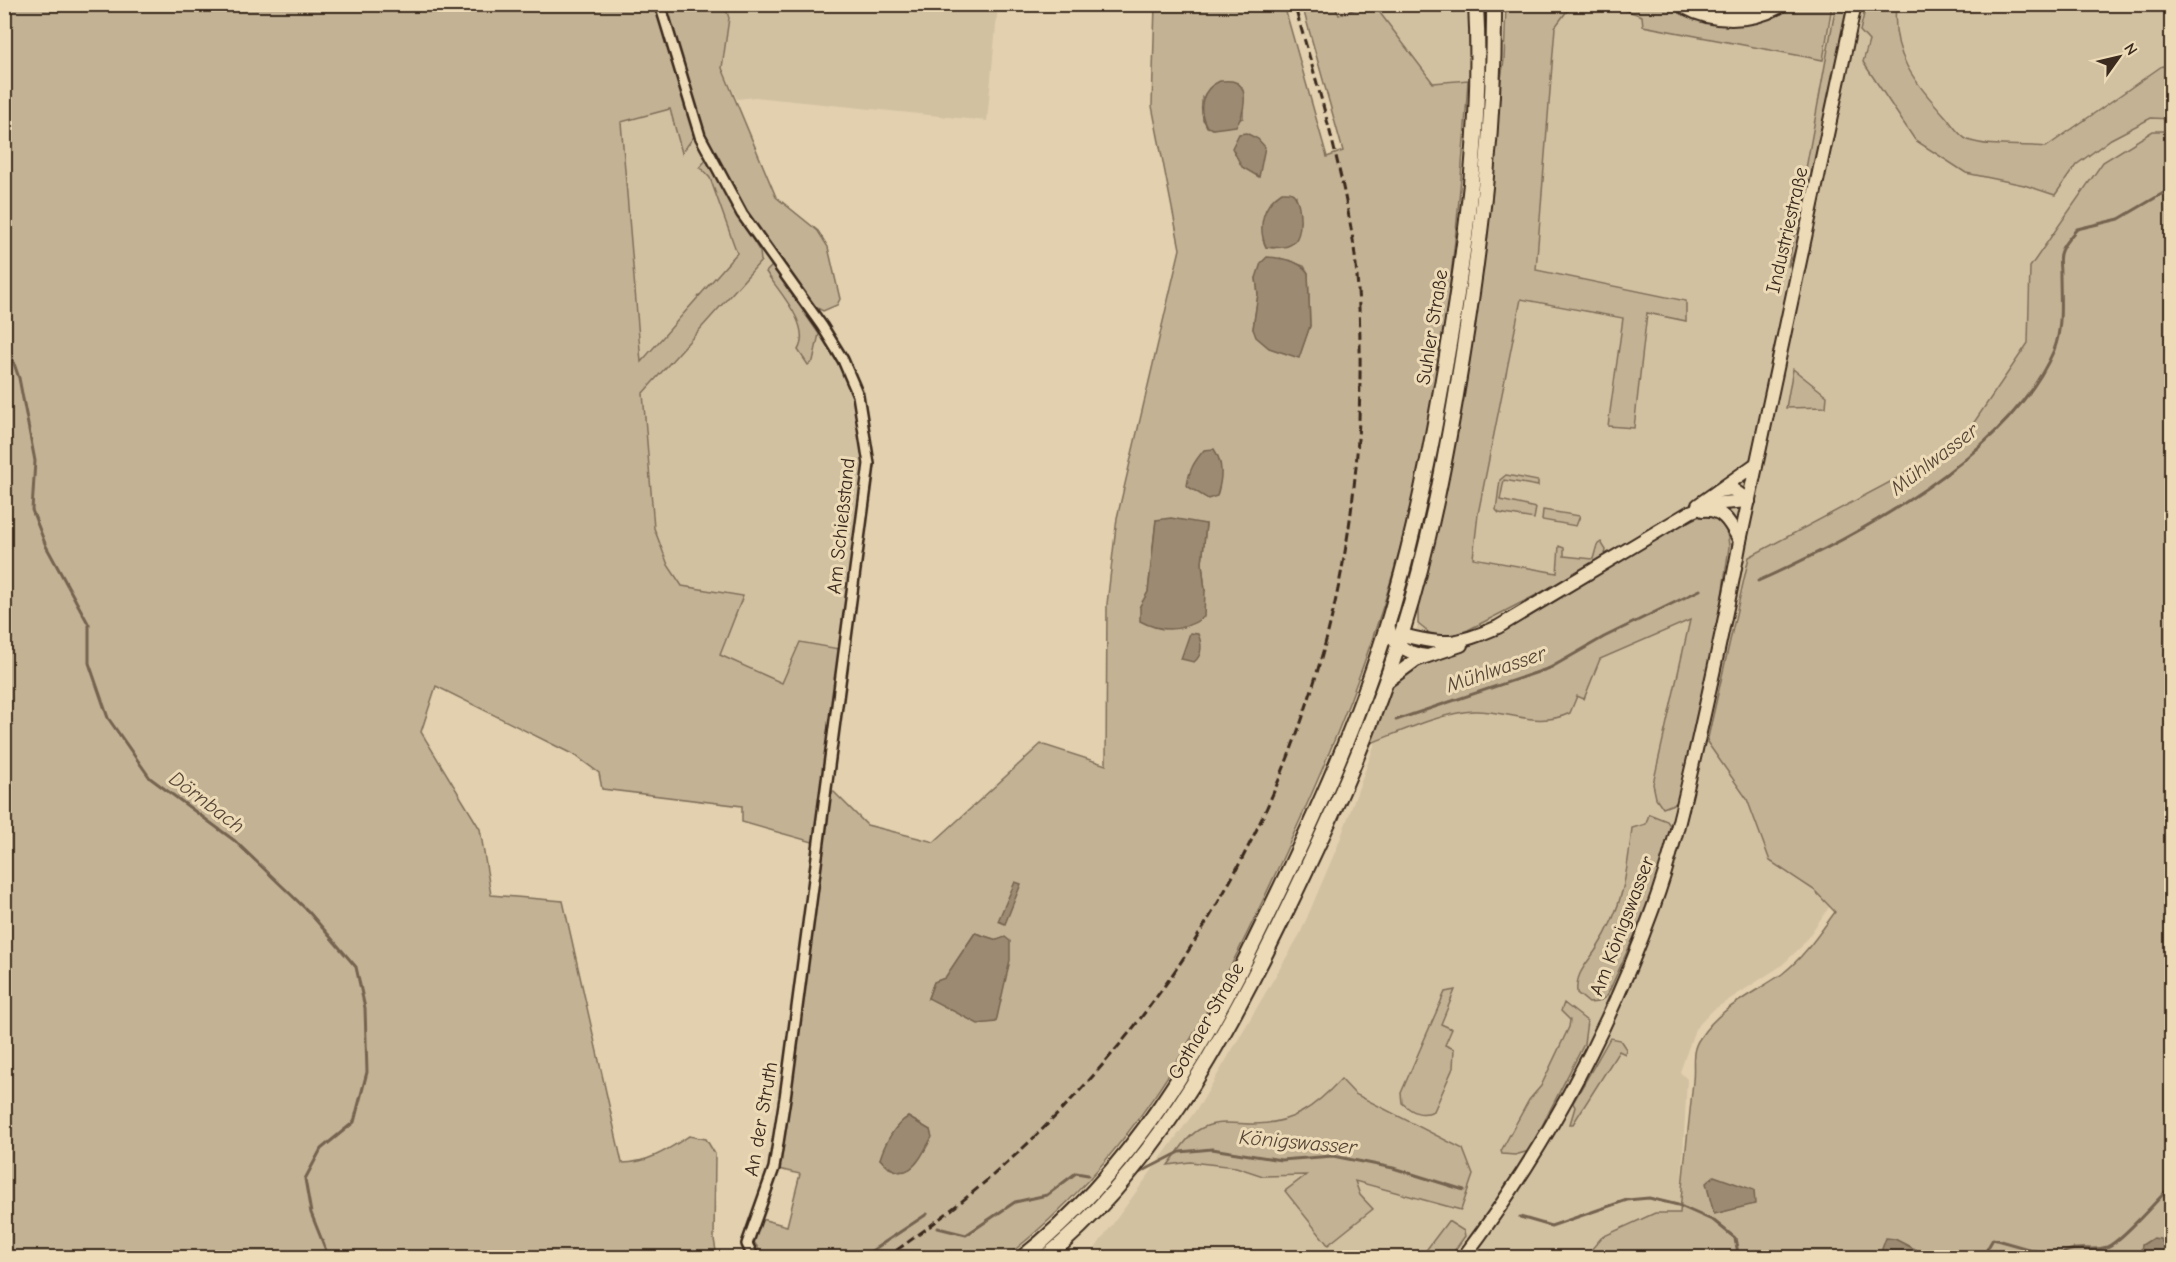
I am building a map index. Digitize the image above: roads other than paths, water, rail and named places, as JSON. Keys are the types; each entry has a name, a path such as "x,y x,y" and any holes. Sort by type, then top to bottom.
{"highway":[{"path":"1685,4 1702,12 1734,16 1755,13 1778,4"}],"main road":[{"name":"Suhler Straße","path":"1379,648 1390,614 1436,422 1463,258 1477,97 1476,4"},
{"name":"Suhler Straße","path":"1385,683 1437,503 1479,256 1490,138 1494,4"},
{"path":"1379,648 1398,639"},
{"name":"Gothaer Straße","path":"1022,1257 1060,1225 1108,1174 1172,1090 1241,969 1329,780 1379,648"},
{"name":"Gothaer Straße","path":"1045,1257 1089,1216 1124,1178 1195,1080 1255,974 1350,770 1385,683"}],"street":[{"name":"Am Schießstand","path":"660,4 700,136 742,214 822,326 843,360 858,394 869,464 820,844 798,991"},
{"name":"Industriestraße","path":"1729,606 1756,464 1856,4"},
{"path":"1680,518 1756,464"},
{"path":"1717,491 1732,489 1749,501"},
{"path":"1385,683 1407,665 1428,656 1456,649 1470,639 1498,627 1680,518 1709,504 1749,501"},
{"path":"1680,518 1698,510 1714,510 1727,519 1740,541"},
{"name":"Am Königswasser","path":"1463,1257 1482,1232 1555,1119 1629,969 1654,906 1677,831 1729,606"},
{"path":"1390,614 1388,624 1398,639 1413,655 1428,656"},
{"path":"1398,639 1437,643 1470,639"},
{"name":"An der Struth","path":"740,1257 751,1254 747,1244 774,1168 798,991"}],"waterway":[{"name":"Mühlwasser","path":"1758,581 1798,563 1883,516 1966,458 2002,424 2032,389 2054,350 2060,322 2060,256 2066,242 2077,229 2119,219 2172,188"},
{"name":"Dörnbach","path":"4,335 19,378 35,461 32,510 46,546 89,625 89,663 108,718 150,778 235,841 308,911 356,967 365,1008 367,1072 354,1122 321,1149 305,1179 311,1213 329,1258"},
{"name":"Mühlwasser","path":"1396,720 1550,668 1604,637 1700,590"},
{"name":"Königswasser","path":"1135,1175 1180,1152 1212,1149 1281,1160 1333,1156 1393,1168 1464,1190"},
{"name":"Königswasser","path":"938,1228 966,1235 1015,1202 1047,1195 1076,1173 1088,1175"},
{"name":"Königswasser","path":"1982,1258 1993,1239 2057,1257 2071,1250 2107,1247 2130,1228 2172,1185"},
{"name":"Königswasser","path":"1520,1217 1551,1226 1627,1200 1649,1198 1678,1205 1714,1221 1735,1238 1739,1258"},
{"name":"Königswasser","path":"861,1258 927,1214"}],"railway":[{"path":"885,1258 986,1181 1076,1095 1155,999 1222,895 1277,784 1319,667 1346,545 1359,419 1359,307 1356,262 1342,180 1294,4"}]}
